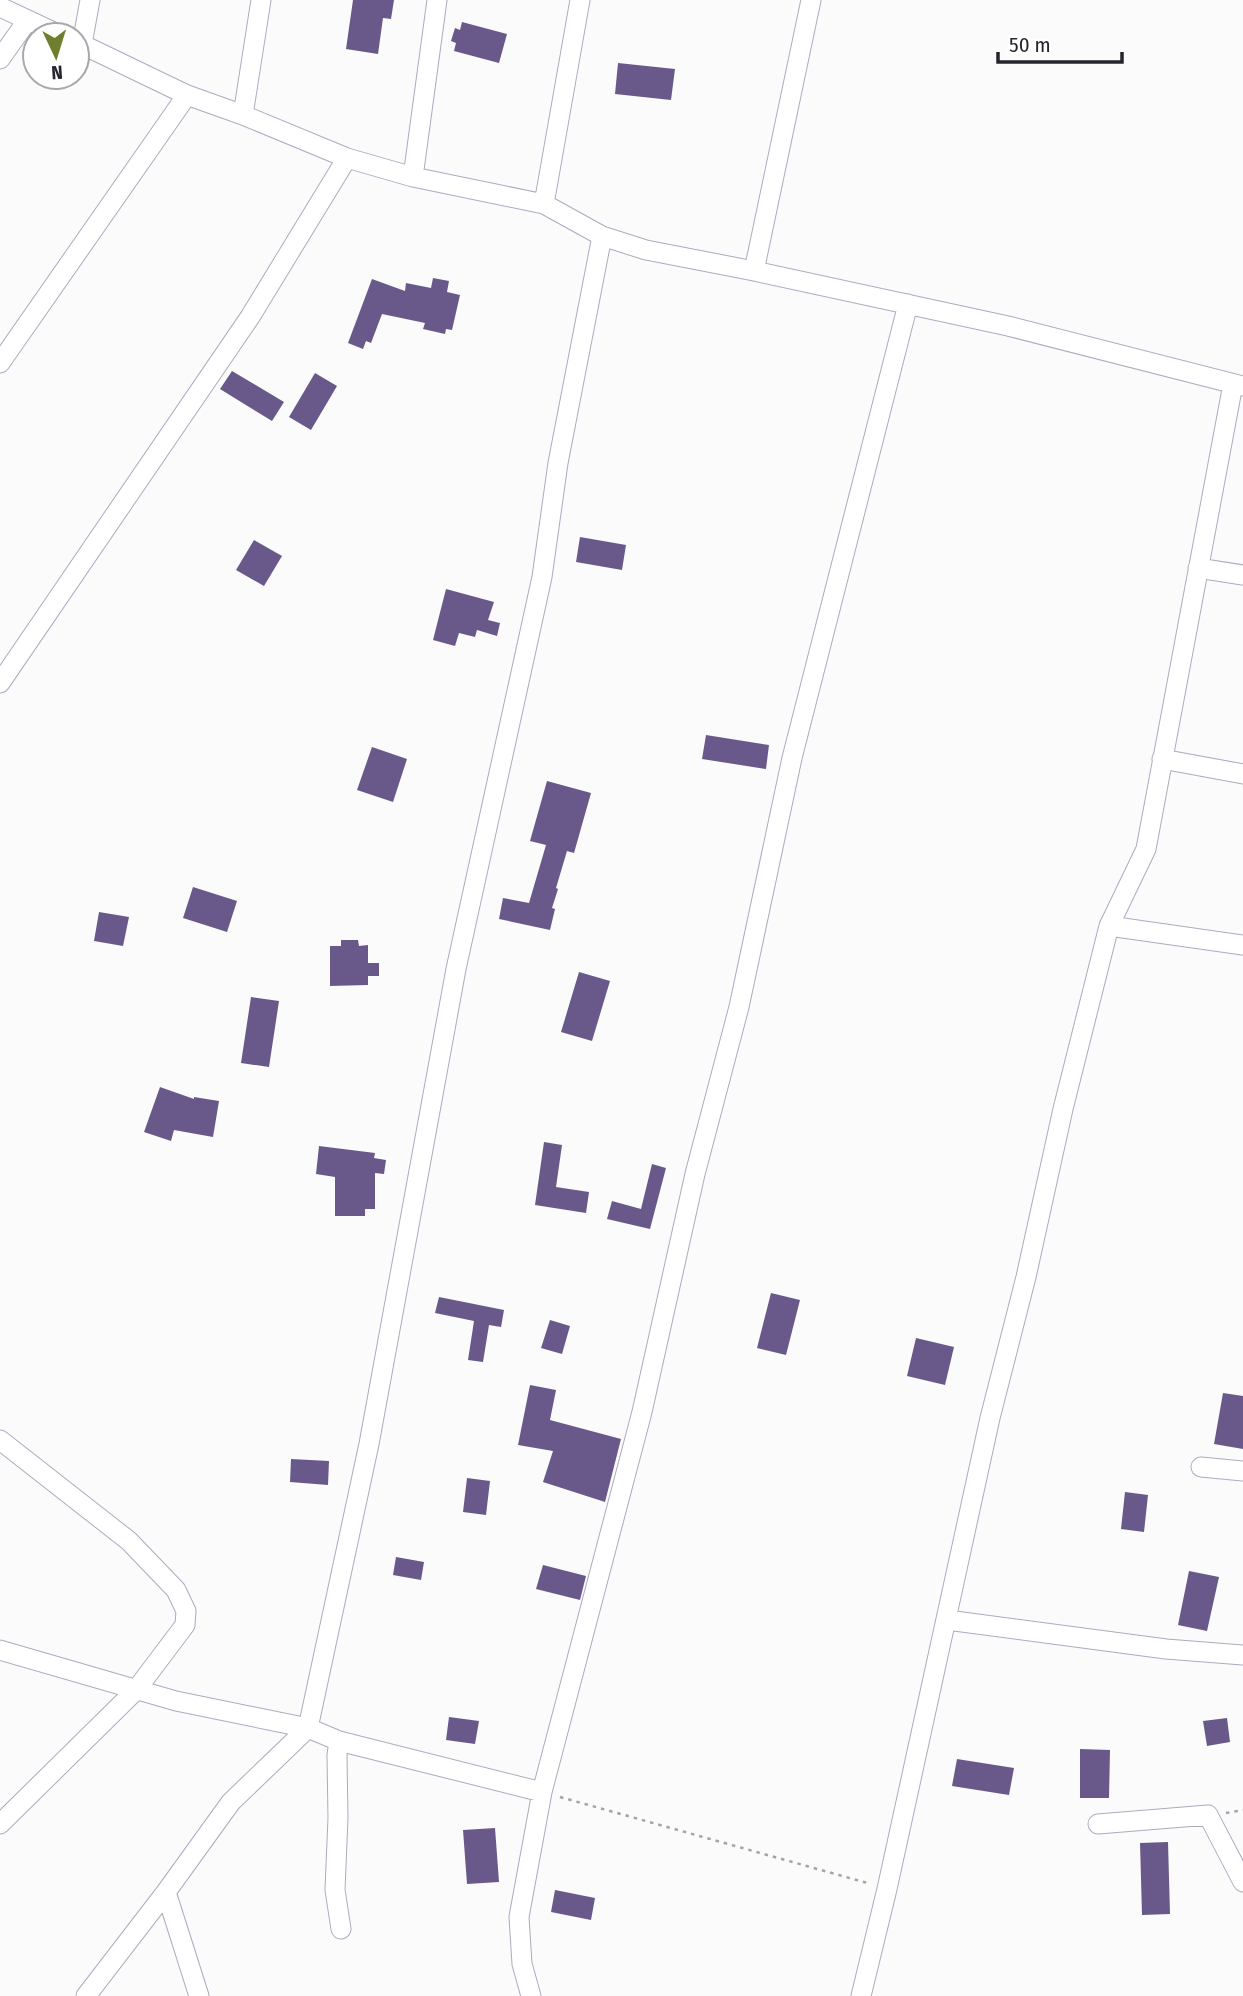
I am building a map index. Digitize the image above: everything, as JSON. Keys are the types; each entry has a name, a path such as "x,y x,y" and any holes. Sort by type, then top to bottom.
{"street":[{"path":"85,21 90,0"},
{"path":"243,115 261,0"},
{"path":"413,177 437,0"},
{"path":"544,204 580,0"},
{"path":"754,271 811,0"},
{"path":"0,7 27,21"},
{"path":"0,59 21,29"},
{"path":"91,49 187,95 347,158 413,177 544,204 602,236 646,250 1008,326 1238,385 1198,568 1146,849 1109,926 1063,1109 1026,1277 990,1418 861,1996"},
{"path":"0,363 187,95"},
{"path":"0,683 250,317 347,158"},
{"path":"86,1996 231,1802 308,1728 369,1444 456,969 542,577 558,463 602,236"},
{"path":"531,1996 522,1964 519,1917 542,1792 642,1412 695,1174 739,1007 792,758 908,304"},
{"path":"1198,568 1243,575"},
{"path":"1162,759 1243,774"},
{"path":"1109,926 1243,945"},
{"path":"0,1440 129,1541 176,1590 186,1611 185,1625 136,1690 0,1824"},
{"path":"1201,1467 1243,1471"},
{"path":"947,1620 1166,1649 1243,1655"},
{"path":"0,1650 176,1701 308,1728 339,1741 542,1792"},
{"path":"339,1741 335,1890 341,1929"},
{"path":"1098,1824 1208,1815 1243,1882"},
{"path":"166,1892 200,1996"}],"path":[{"path":"542,1792 887,1889"}],"building":[{"path":"353,0 394,0 391,19 383,18 378,54 346,49"},
{"path":"462,22 507,34 499,63 454,51 456,43 451,41 455,28 460,30"},
{"path":"618,63 675,69 671,100 615,94"},
{"path":"433,278 449,281 447,292 460,295 452,330 446,329 445,334 423,329 425,323 382,314 371,343 366,341 363,349 348,343 372,279 405,291 406,283 431,288"},
{"path":"232,371 284,402 272,421 220,389"},
{"path":"315,373 337,386 311,430 289,417"},
{"path":"580,537 626,545 622,570 576,562"},
{"path":"254,540 282,556 264,586 236,570"},
{"path":"446,589 494,602 488,620 500,623 497,636 477,630 475,637 459,633 455,646 433,640"},
{"path":"706,735 769,745 766,769 702,759"},
{"path":"372,747 407,759 393,802 357,790"},
{"path":"547,781 591,793 574,853 567,851 556,888 558,889 552,908 555,909 550,930 499,919 503,898 529,903 546,845 530,841"},
{"path":"193,887 237,901 227,932 183,918"},
{"path":"99,912 129,917 123,946 94,941"},
{"path":"341,940 358,940 359,946 368,945 368,963 379,963 379,976 368,976 368,985 330,986 330,946 341,946"},
{"path":"579,972 610,981 592,1041 561,1032"},
{"path":"251,997 279,1001 269,1067 241,1063"},
{"path":"160,1087 194,1099 219,1101 213,1137 174,1130 171,1141 144,1132"},
{"path":"544,1142 562,1145 556,1187 589,1192 586,1213 535,1205"},
{"path":"319,1146 375,1153 374,1158 386,1160 384,1174 375,1173 375,1209 365,1209 365,1216 335,1216 335,1177 316,1174"},
{"path":"652,1164 666,1168 650,1229 607,1219 612,1201 641,1209"},
{"path":"771,1293 800,1300 786,1355 757,1348"},
{"path":"439,1297 504,1310 501,1327 489,1325 483,1362 468,1360 474,1321 435,1313"},
{"path":"550,1320 570,1326 562,1354 541,1348"},
{"path":"916,1338 954,1347 945,1385 907,1376"},
{"path":"530,1385 556,1390 550,1420 621,1439 605,1502 543,1482 553,1451 518,1445"},
{"path":"1223,1393 1243,1396 1243,1449 1214,1444"},
{"path":"291,1459 329,1461 328,1485 290,1482"},
{"path":"467,1478 490,1481 486,1515 463,1512"},
{"path":"1125,1492 1148,1495 1144,1532 1121,1529"},
{"path":"396,1557 424,1562 421,1580 393,1575"},
{"path":"543,1565 586,1576 580,1600 536,1589"},
{"path":"1189,1571 1219,1577 1207,1631 1178,1625"},
{"path":"449,1717 479,1721 475,1744 446,1740"},
{"path":"1227,1718 1230,1742 1207,1746 1203,1721"},
{"path":"1080,1749 1110,1750 1109,1798 1080,1798"},
{"path":"957,1759 1014,1768 1009,1795 952,1786"},
{"path":"495,1828 499,1882 467,1884 463,1830"},
{"path":"1168,1842 1170,1914 1142,1915 1140,1843"},
{"path":"555,1890 595,1898 591,1920 551,1912"}]}
